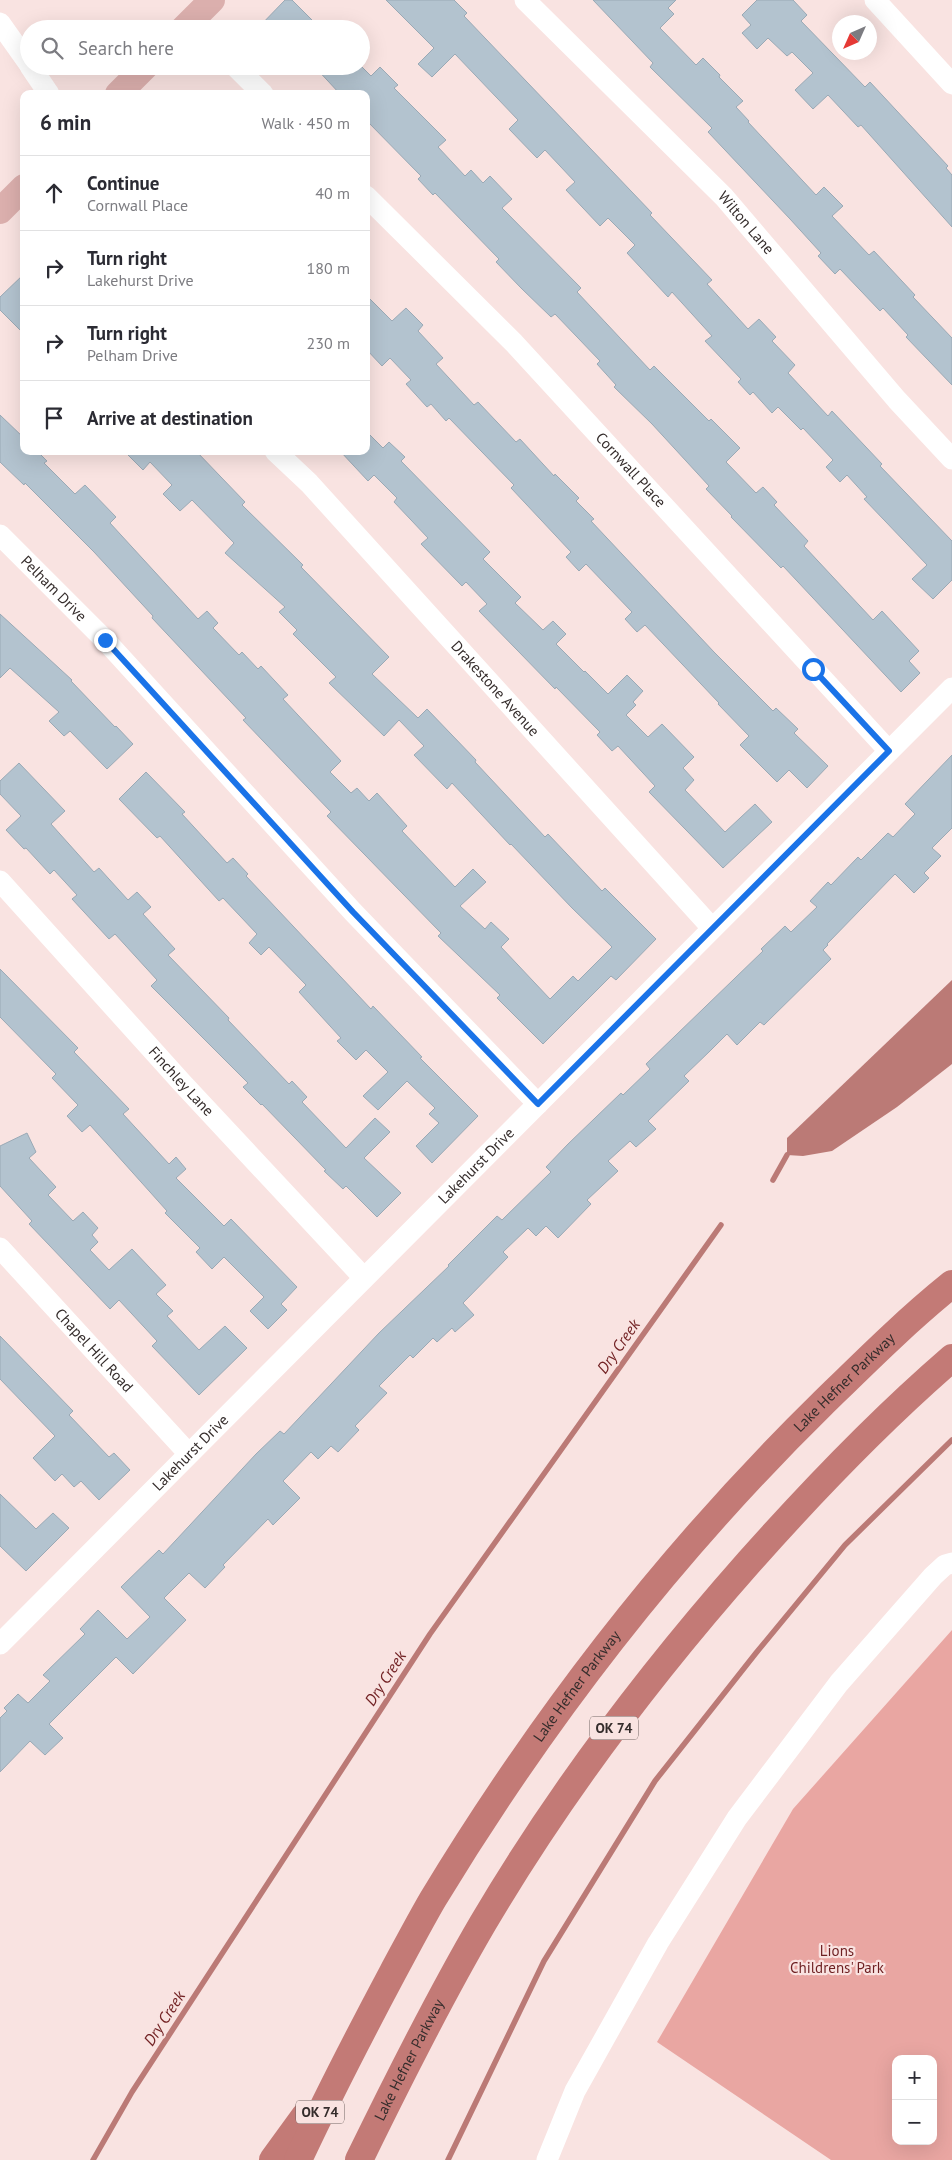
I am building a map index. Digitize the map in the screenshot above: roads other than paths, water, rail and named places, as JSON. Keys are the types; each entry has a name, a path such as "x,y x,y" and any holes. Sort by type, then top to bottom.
{"highway":[{"name":"Lake Hefner Parkway","path":"298,2160 343,2065 431,1902 528,1752 584,1673 676,1559 771,1454 872,1355 952,1284"},
{"name":"Lake Hefner Parkway","path":"359,2160 438,2002 484,1922 538,1836 596,1751 701,1616 800,1505 864,1439 952,1358"},
{"path":"273,2160 343,2065"}],"main road":[{"path":"195,20 212,0"},
{"path":"122,90 137,75"}],"street":[{"name":"Wilton Lane","path":"525,0 724,197 897,400 952,459"},
{"path":"875,0 952,84"},
{"path":"0,23 20,52"},
{"path":"36,75 46,90"},
{"path":"244,75 259,90"},
{"name":"Cornwall Place","path":"370,200 514,342 889,751"},
{"name":"Drakestone Avenue","path":"280,455 309,484 712,928"},
{"name":"Pelham Drive","path":"0,534 105,640 353,912 538,1104"},
{"name":"Lakehurst Drive","path":"4,1631 188,1453 364,1278 952,688"},
{"name":"Finchley Lane","path":"0,881 182,1084 364,1278"},
{"name":"Chapel Hill Road","path":"0,1248 188,1453"},
{"path":"547,2160 575,2091 658,1943 737,1818 839,1683 933,1576 952,1562"}],"waterway":[{"name":"Dry Creek","path":"773,1180 787,1155"},
{"name":"Dry Creek","path":"93,2160 132,2092 430,1634 721,1225"},
{"path":"448,2160 544,1961 655,1781 756,1653 845,1545 952,1440"}],"park label":[{"name":"Lions Childrens' Park","path":"837,1960"}]}
